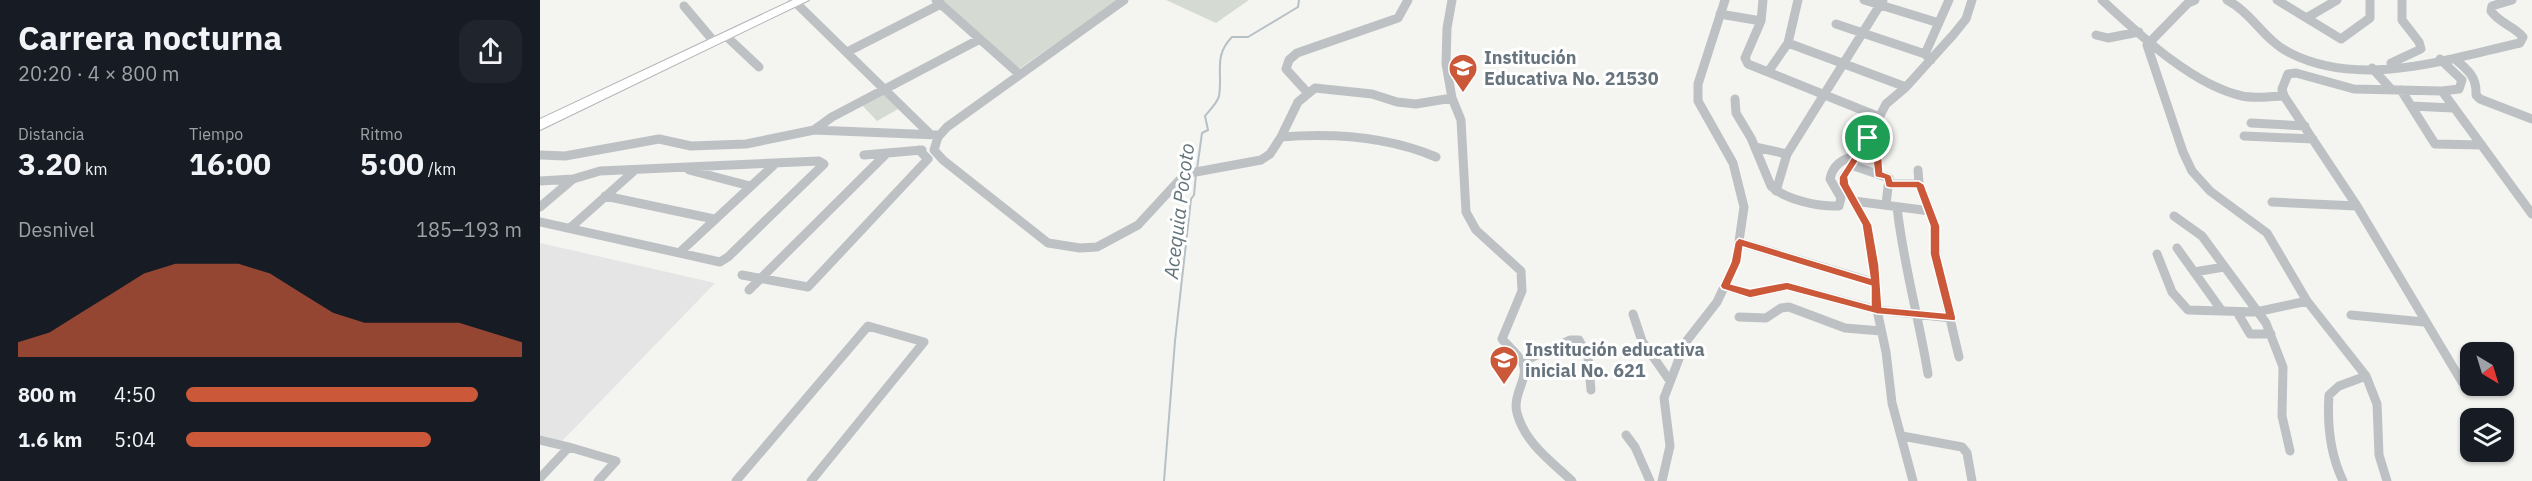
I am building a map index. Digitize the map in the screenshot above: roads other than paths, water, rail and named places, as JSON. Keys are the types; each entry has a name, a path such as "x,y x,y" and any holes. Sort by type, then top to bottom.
{"highway":[{"path":"540,125 796,1"},
{"path":"540,120 711,38 796,1"}],"street":[{"path":"540,155 566,156 659,139 691,146 746,144 814,130 934,134 1124,0"},
{"path":"1306,91 1286,69 1289,60 1297,53 1398,18 1408,0"},
{"path":"1452,0 1447,28 1446,64 1452,98 1461,120 1466,212 1470,225 1521,271 1522,291 1502,339 1522,362 1525,371 1515,399 1517,414 1530,442 1572,481"},
{"path":"1662,481 1670,446 1664,398 1685,343 1717,302 1736,262 1744,207 1733,163 1698,101 1698,84 1725,0"},
{"path":"1763,0 1761,21 1745,61 1824,96 1877,116"},
{"path":"1768,72 1788,43 1798,0"},
{"path":"1864,0 1881,2 1939,23"},
{"path":"1928,57 1949,0"},
{"path":"1913,481 1893,404 1877,310 1876,284 1867,225 1844,184 1844,177 1863,149 1877,116 1886,104 1906,87 1928,57 1966,19 1972,0"},
{"path":"2102,0 2199,79 2243,96 2284,96"},
{"path":"2194,0 2188,3 2147,45 2147,52 2156,68 2183,152 2192,171 2210,191 2267,233 2307,301 2366,376 2377,404 2379,455 2387,481"},
{"path":"2227,0 2246,10 2276,45 2323,66 2341,69 2376,68 2455,58 2523,41 2520,33 2497,19 2491,11 2492,6 2512,0"},
{"path":"2277,0 2341,39 2370,18 2370,0"},
{"path":"2308,17 2337,0"},
{"path":"2376,68 2421,49 2421,45 2403,23 2402,0"},
{"path":"796,1 934,134 934,150 943,160 1048,243 1080,248 1097,247 1110,242 1138,225 1184,176 1192,172 1261,160 1270,154 1281,137 1285,124 1306,91 1322,88 1385,96 1396,102 1416,104 1452,98"},
{"path":"847,52 938,2 1019,74"},
{"path":"1776,191 1787,154 1881,2"},
{"path":"684,6 711,38"},
{"path":"1720,14 1761,21"},
{"path":"1836,24 1928,57"},
{"path":"2096,35 2108,38 2139,32"},
{"path":"726,36 759,67"},
{"path":"814,130 832,117 980,39"},
{"path":"1788,43 1906,87"},
{"path":"2411,54 2420,63"},
{"path":"2455,58 2476,78 2478,83 2476,95 2480,99 2532,119"},
{"path":"2440,59 2462,80 2459,89 2442,91 2354,88 2292,73 2288,74 2282,89 2284,96 2357,207 2424,322 2460,378"},
{"path":"2376,68 2411,106 2435,144 2482,145"},
{"path":"2341,69 2354,88"},
{"path":"2442,91 2532,214"},
{"path":"1735,99 1736,114 1755,147 1767,182 1776,191 1826,207 1839,206 1841,198 1830,178 1831,170 1842,160 1857,156"},
{"path":"2411,106 2453,108"},
{"path":"2251,123 2305,126"},
{"path":"1870,130 1876,143 1878,174"},
{"path":"1281,137 1300,134 1401,145 1436,157"},
{"path":"2244,136 2313,139"},
{"path":"1755,147 1787,154"},
{"path":"742,275 808,287 928,159 919,150"},
{"path":"864,155 934,150"},
{"path":"749,290 887,153"},
{"path":"540,181 573,179 600,171 819,161 824,164 724,260 714,262 540,222"},
{"path":"679,253 775,164"},
{"path":"1851,165 1888,177 1890,184 1886,205"},
{"path":"686,168 699,174 750,186"},
{"path":"1918,170 1919,184 1935,226 1937,263 1959,357"},
{"path":"570,228 634,171"},
{"path":"540,207 573,179"},
{"path":"1890,184 1919,184"},
{"path":"605,196 714,219"},
{"path":"1854,201 1930,210"},
{"path":"2272,202 2357,207"},
{"path":"1897,207 1901,244 1918,315 1928,374"},
{"path":"2174,216 2202,236 2266,323 2283,367 2282,416 2290,451"},
{"path":"1739,242 1876,284"},
{"path":"2177,248 2222,311"},
{"path":"2157,254 2164,277 2182,306 2188,310 2256,312 2307,301"},
{"path":"2194,272 2224,267"},
{"path":"1725,286 1750,294 1787,286 1877,310 1951,318"},
{"path":"1739,317 1753,319 1768,317 1779,308 1789,307 1845,328 1881,331"},
{"path":"2237,312 2250,334 2271,334"},
{"path":"1633,314 1634,324 1641,339 1670,381"},
{"path":"2351,315 2424,322"},
{"path":"736,481 868,326 924,342 811,481"},
{"path":"1522,362 1570,340 1579,340 1582,342 1589,362 1591,390"},
{"path":"2343,481 2338,472 2331,443 2328,413 2330,394 2339,386 2366,376"},
{"path":"1626,435 1635,447 1650,481"},
{"path":"1902,436 1962,447 1967,453 1972,481"},
{"path":"540,440 616,461 598,481"},
{"path":"540,478 569,447"}],"waterway":[{"name":"Acequia Pocoto","path":"1197,169 1202,133 1208,130 1205,116 1219,96 1220,65 1226,44 1232,37 1248,37 1298,7 1299,0"},
{"name":"Acequia Pocoto","path":"1164,481 1175,341 1191,199 1194,195 1196,174"}],"place":[{"name":"Institución Educativa No. 21530","path":"1463,94"},
{"name":"Institución educativa inicial No. 621","path":"1504,386"}]}
